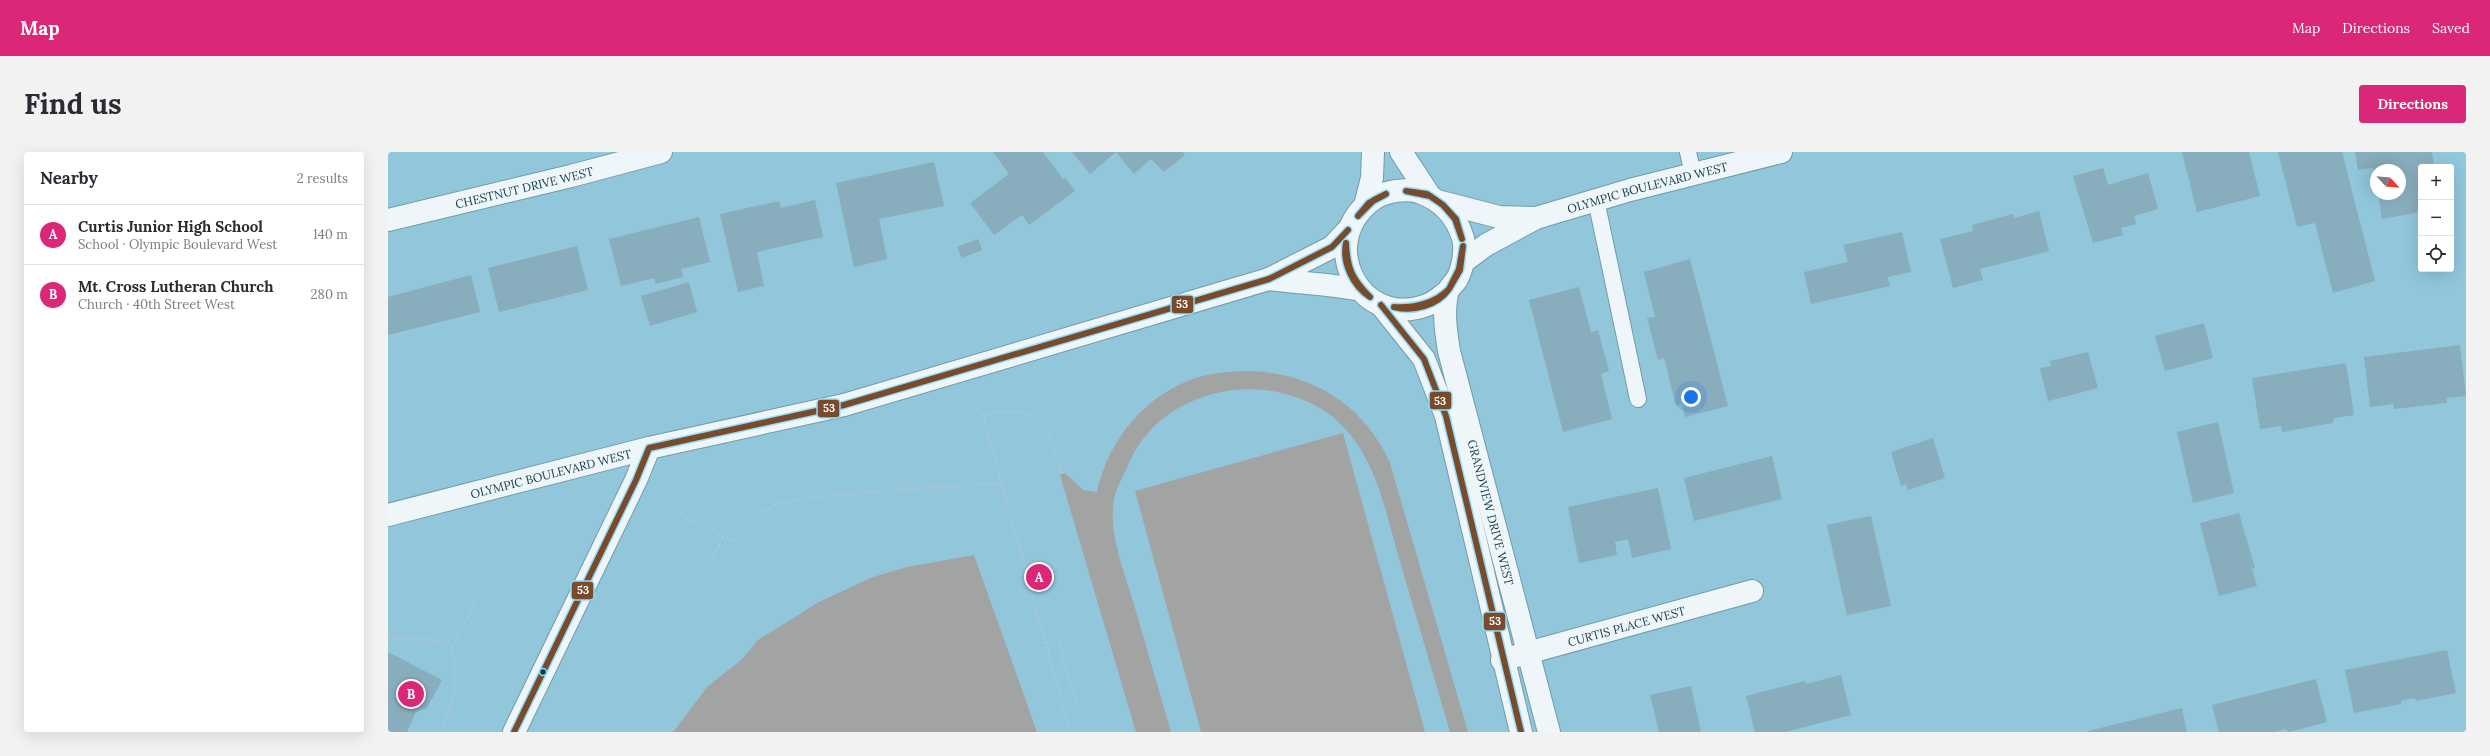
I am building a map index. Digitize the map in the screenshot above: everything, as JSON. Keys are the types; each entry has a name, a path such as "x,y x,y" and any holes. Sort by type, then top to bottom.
{"street":[{"name":"CHESTNUT DRIVE WEST","path":"388,220 571,176 661,152"},
{"path":"1365,206 1372,178 1373,152"},
{"path":"1401,152 1436,199 1456,219 1464,240 1463,262 1458,278 1447,292 1428,305 1405,310 1381,305 1361,290 1349,272 1345,251 1348,230 1365,206 1379,196 1396,191 1414,190 1436,199"},
{"name":"OLYMPIC BOULEVARD WEST","path":"1463,262 1486,245 1536,218 1596,200 1781,152"},
{"name":"OLYMPIC BOULEVARD WEST","path":"1436,199 1499,217 1536,218"},
{"name":"OLYMPIC BOULEVARD WEST","path":"388,515 649,448 844,405 1269,279 1332,247 1348,230"},
{"name":"OLYMPIC BOULEVARD WEST","path":"1269,279 1299,283 1325,283 1361,290"},
{"name":"GRANDVIEW DRIVE WEST","path":"1447,292 1444,319 1449,351 1549,732"},
{"name":"GRANDVIEW DRIVE WEST","path":"1381,305 1424,358 1446,416 1520,732"},
{"path":"514,732 636,480 649,448"},
{"name":"CURTIS PLACE WEST","path":"1502,660 1752,591"}],"lane":[{"path":"1688,152 1694,174"},
{"path":"1596,200 1638,399"}],"path":[{"path":"983,415 1008,411 1039,419 1046,425 1050,434 1063,474"},
{"path":"984,419 1070,732"},
{"path":"666,507 723,537 730,540 735,540 748,520 766,509 808,498 1002,483"},
{"path":"710,563 723,537"},
{"path":"443,732 455,688 453,646 476,601"},
{"path":"1046,643 1058,638 1080,718"},
{"path":"388,639 434,640 453,646"}],"shaded area":[{"path":"1242,371 1266,372 1289,376 1330,394 1348,407 1365,423 1379,441 1390,463 1468,732 1450,732 1386,511 1376,481 1362,452 1353,438 1333,417 1308,402 1280,393 1252,389 1223,392 1195,400 1169,414 1140,442 1116,492 1114,498 1113,526 1118,554 1171,732 1136,732 1060,475 1065,473 1083,490 1097,492 1102,473 1110,454 1132,421 1146,407 1162,394 1180,384 1199,377"},
{"path":"1343,433 1425,732 1201,732 1135,491"},
{"path":"974,555 1037,732 673,732 708,686 741,660 758,640 819,602 873,577 907,567"}],"building":[{"path":"993,152 1043,152 1063,179 1065,177 1075,191 1029,225 1022,215 994,235 970,203 1009,174"},
{"path":"1072,152 1116,152 1090,174"},
{"path":"1116,152 1183,152 1185,155 1164,172 1151,159 1134,174"},
{"path":"2182,152 2249,152 2260,196 2197,212"},
{"path":"2278,152 2342,152 2375,281 2333,293 2315,223 2297,227"},
{"path":"2355,152 2432,152 2434,164 2418,164 2418,213 2382,219 2379,200 2406,200 2406,164 2370,164 2370,168 2358,170"},
{"path":"934,162 944,206 879,219 887,259 854,267 836,183"},
{"path":"2103,168 2108,185 2148,173 2158,209 2134,216 2136,224 2121,228 2123,235 2093,243 2073,176"},
{"path":"815,200 823,237 757,252 764,286 738,292 720,214 779,201 781,208"},
{"path":"2039,211 2049,251 1980,269 1983,280 1953,288 1940,239 1973,231 1972,225 2013,214 2014,218"},
{"path":"699,217 710,262 681,269 683,277 656,284 654,278 621,286 609,239"},
{"path":"1902,232 1911,272 1888,277 1890,286 1811,304 1804,272 1848,262 1843,245"},
{"path":"978,239 982,250 962,258 957,247"},
{"path":"577,246 588,290 499,312 488,268"},
{"path":"1690,259 1728,406 1685,417 1682,404 1676,406 1664,358 1658,360 1647,318 1655,317 1644,272"},
{"path":"471,275 480,312 388,335 388,297"},
{"path":"689,282 697,312 650,326 641,296"},
{"path":"1579,287 1591,332 1598,330 1609,371 1601,374 1612,419 1563,432 1529,300"},
{"path":"2204,323 2213,358 2165,371 2155,336"},
{"path":"2460,345 2466,396 2447,398 2447,403 2394,409 2393,404 2370,407 2364,357"},
{"path":"2088,352 2098,388 2048,401 2040,368 2051,366 2050,361"},
{"path":"2346,363 2354,415 2334,418 2333,423 2282,432 2281,426 2260,429 2252,378"},
{"path":"2218,422 2234,493 2193,503 2177,432"},
{"path":"1933,438 1945,478 1908,490 1906,484 1901,486 1891,452"},
{"path":"1772,456 1782,499 1694,521 1684,478"},
{"path":"1658,488 1671,549 1632,558 1628,539 1615,542 1617,555 1579,563 1568,507"},
{"path":"2239,513 2255,568 2252,569 2257,586 2219,596 2200,523"},
{"path":"1871,516 1891,606 1847,615 1827,525"},
{"path":"2447,650 2456,693 2416,701 2415,698 2401,701 2401,704 2354,713 2345,670"},
{"path":"388,652 442,680 427,708 416,712 407,732 388,732"},
{"path":"1841,675 1851,715 1785,732 1755,732 1746,696 1805,681 1806,684"},
{"path":"2316,679 2327,722 2289,732 2286,729 2276,732 2219,732 2212,705"},
{"path":"1691,686 1701,732 1659,732 1650,695"},
{"path":"2182,708 2187,732 2088,732 2088,731"}],"transit line":[{"name":"53","path":"1406,191 1430,196 1443,205"},
{"name":"53","path":"1406,191 1427,194 1443,205"},
{"name":"53","path":"1358,216 1369,203 1386,194"},
{"name":"53","path":"1358,216 1374,200 1386,194"},
{"name":"53","path":"1443,205 1456,219 1462,239"},
{"name":"53","path":"1443,205 1455,219 1462,239"},
{"name":"53","path":"649,448 844,405 1269,279 1332,247 1348,230"},
{"name":"53","path":"1346,243 1349,266 1352,273 1370,297"},
{"name":"53","path":"1346,243 1345,251 1347,266 1350,273 1359,287 1370,297"},
{"name":"53","path":"1449,289 1459,269 1463,246"},
{"name":"53","path":"1449,289 1460,270 1463,246"},
{"name":"53","path":"1394,307 1409,307 1430,302 1449,289"},
{"name":"53","path":"1394,307 1409,309 1424,306 1438,300 1449,289"},
{"name":"53","path":"1381,305 1424,359 1446,416 1521,732"},
{"name":"53","path":"514,732 636,480 649,448"}],"place":[{"name":"Curtis Junior High School","path":"1039,577"},
{"name":"Mt. Cross Lutheran Church","path":"411,694"}]}
